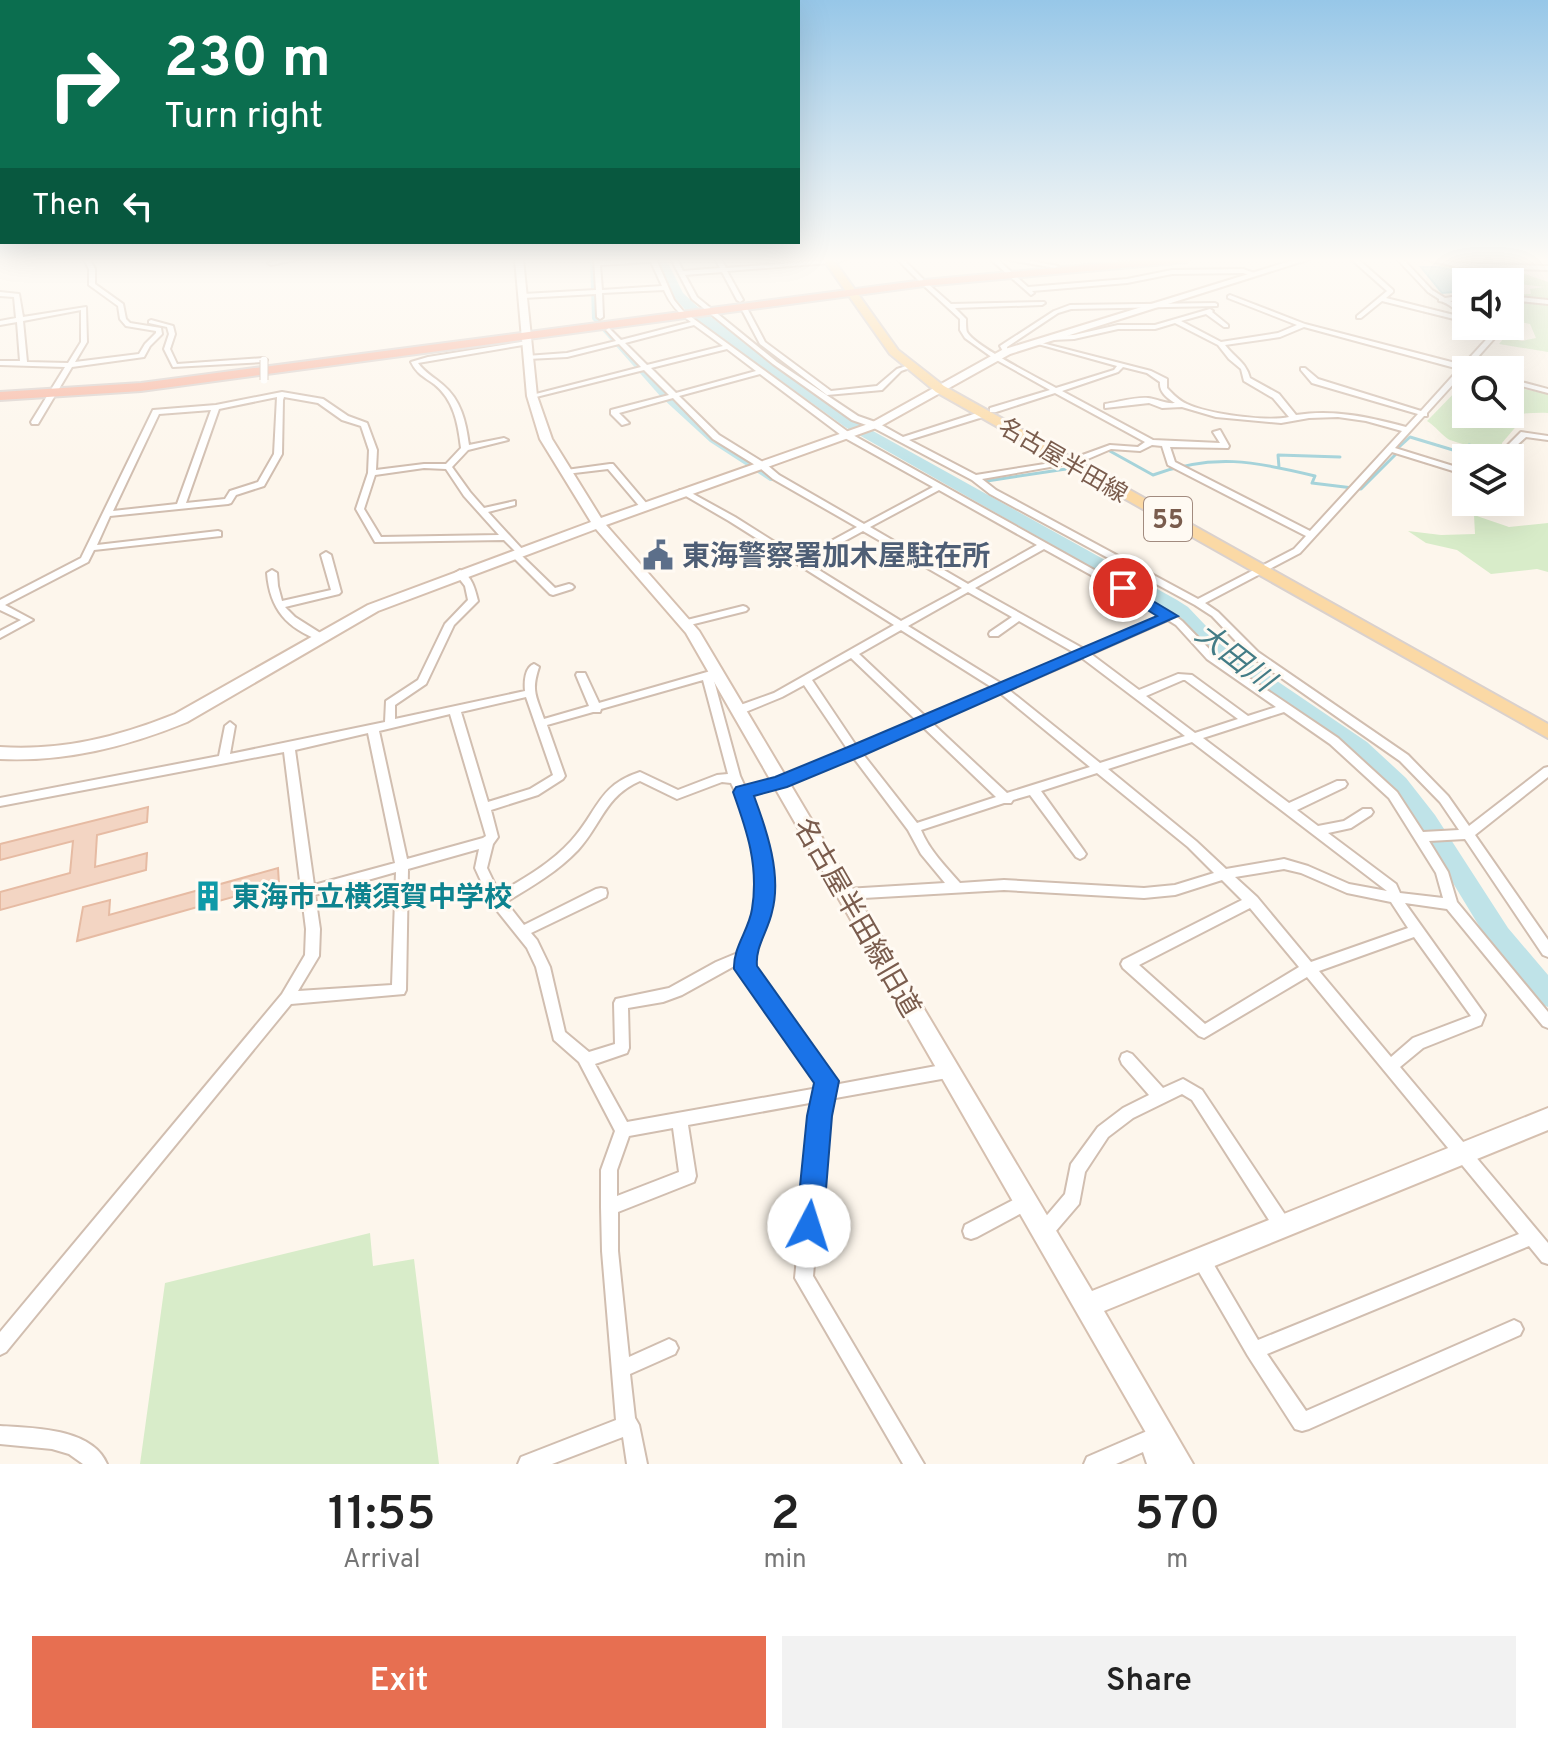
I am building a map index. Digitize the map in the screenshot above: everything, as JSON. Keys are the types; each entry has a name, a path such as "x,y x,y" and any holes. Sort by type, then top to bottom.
{"highway":[{"path":"0,393 155,385 527,342 617,327"}],"main road":[{"name":"名古屋半田線","path":"877,327 909,367 1267,568 1548,718"},
{"name":"名古屋半田線","path":"886,327 944,387"},
{"name":"名古屋半田線","path":"1267,568 1548,732"}],"street":[{"path":"20,327 24,362"},
{"path":"35,422 84,342 84,327"},
{"path":"0,363 71,365 142,356 147,345 159,334 159,329 150,327"},
{"path":"170,327 172,334 167,349 175,366 264,360 264,380 282,394"},
{"name":"名古屋半田線旧道","path":"526,327 532,396 546,439 613,543 686,623 712,674 739,710 1085,1306 1154,1437 1179,1464"},
{"path":"465,448 456,405 441,386 416,368 414,362 498,351 527,342 567,355 620,342 658,327"},
{"path":"702,327 850,435 1170,616 1211,657 1334,741 1393,795 1423,837 1442,872 1451,904 1548,1022"},
{"path":"731,327 786,371 855,418 975,478 993,492 1198,603 1215,614 1254,654 1404,758 1444,799 1548,951"},
{"path":"754,327 762,343 830,393 879,388 899,370 909,367"},
{"path":"963,327 967,337 1054,391 1151,442 1225,446 1217,432"},
{"path":"1000,355 1003,346 1032,327"},
{"path":"0,753 51,755 80,751 149,731 181,718 373,608 644,506 872,427 1000,355 1085,327"},
{"path":"1052,338 1074,337 1117,327"},
{"path":"1122,327 1150,327"},
{"path":"1187,327 1220,344 1244,368 1247,379 1276,396 1294,418"},
{"path":"1220,344 1280,335 1298,327"},
{"path":"1312,327 1452,365"},
{"path":"609,330 671,396 716,437 776,477 1084,654 1392,888 1399,905 1478,1015 1476,1021 1418,1043 1392,1065"},
{"path":"1478,356 1491,340"},
{"path":"1040,343 1149,372 1164,381 1163,391 1193,410 1269,420 1314,414 1356,415 1408,430"},
{"path":"532,396 728,347"},
{"path":"901,440 1116,371 1121,365"},
{"path":"1303,369 1315,381 1424,414"},
{"path":"625,423 614,412 760,372"},
{"path":"1198,603 1297,551 1452,385"},
{"path":"1524,385 1548,391"},
{"path":"108,514 228,501 233,493 261,484 278,454 279,400 282,394"},
{"path":"0,605 85,560 156,412 216,407 282,394 320,401 345,418 364,425 373,450 372,473 360,509 378,540 506,537"},
{"path":"1108,406 1143,400 1156,401 1162,406 1182,405"},
{"path":"180,507 216,407"},
{"path":"1513,444 1524,434 1547,438"},
{"path":"448,467 465,448 504,440"},
{"path":"975,478 1074,461 1110,447 1143,448 1151,442"},
{"path":"1165,444 1171,463 1311,535"},
{"path":"1391,449 1452,469"},
{"path":"372,473 424,466 448,467 553,592 569,587"},
{"path":"566,472 610,466 644,506"},
{"path":"800,561 939,487"},
{"path":"683,492 800,561 1000,688 1226,874 1392,1065 1548,1256"},
{"path":"483,511 512,503"},
{"path":"91,548 218,534"},
{"path":"739,710 778,695 900,625 973,588 1044,545"},
{"path":"279,605 336,592 326,555"},
{"path":"272,573 273,596 289,619 321,638"},
{"path":"390,725 390,704 422,682 441,649 450,624 473,601 470,586 460,573"},
{"path":"0,605 28,620 0,635"},
{"path":"686,623 743,609"},
{"path":"994,634 1020,616"},
{"path":"498,900 533,880 574,847 594,820 605,795 627,780 640,776 677,795 721,778 739,785 780,782 1170,616"},
{"path":"852,653 1007,800"},
{"path":"485,807 534,792 559,776 530,693 529,682 534,667"},
{"path":"542,723 712,674 739,785 762,847 763,910 745,957 745,969 827,1081 823,1092 804,1278 914,1464"},
{"path":"581,675 596,709"},
{"path":"1140,694 1182,676 1188,677 1247,720"},
{"path":"806,679 855,752 957,888"},
{"path":"0,802 289,747 530,693"},
{"path":"914,828 1284,708"},
{"path":"310,891 487,842 492,837 455,711"},
{"path":"224,758 230,726"},
{"path":"287,998 399,990 402,864 373,729"},
{"path":"0,1346 287,998 312,956 310,891 289,747"},
{"path":"1423,837 1468,834 1548,771"},
{"path":"1290,808 1341,784"},
{"path":"1034,791 1080,854"},
{"path":"1319,830 1347,825 1367,812"},
{"path":"487,842 481,868 498,900 543,967 559,1035 586,1060 623,1130 609,1170 609,1207 626,1426 528,1464"},
{"path":"846,894 1004,885 1144,893 1175,890 1226,874 1284,864 1304,869 1347,888 1451,904"},
{"path":"522,932 601,893"},
{"path":"1252,901 1128,964 1204,1032 1308,969 1417,930"},
{"path":"586,1060 622,1048 621,1003 674,992 710,975 731,959 745,957"},
{"path":"1127,1059 1161,1097"},
{"path":"623,1130 947,1071"},
{"path":"1043,1233 1073,1198 1077,1169 1103,1132 1128,1113 1183,1086 1197,1095 1282,1225"},
{"path":"609,1207 688,1176 679,1119"},
{"path":"1085,1306 1548,1119"},
{"path":"971,1231 1025,1202"},
{"path":"1254,1350 1532,1237"},
{"path":"1200,1259 1254,1350 1302,1422 1514,1329"},
{"path":"621,1369 669,1348"},
{"path":"630,1425 637,1464"},
{"path":"0,1435 50,1438 72,1444 97,1464"},
{"path":"1094,1464 1154,1437 1157,1464"}],"green space":[{"path":"1531,327 1548,327 1548,352 1499,344 1502,340 1536,338"},
{"path":"1524,389 1548,394 1548,413 1524,414"},
{"path":"1452,395 1452,428 1515,428 1502,444 1462,444 1445,437 1427,421"},
{"path":"1474,516 1509,527 1548,523 1548,572 1537,569 1491,574 1457,550 1426,543 1408,531 1441,535 1475,534"},
{"path":"370,1233 373,1266 414,1259 439,1464 140,1464 165,1283"}],"building":[{"path":"148,807 147,822 97,835 95,867 147,853 146,870 0,910 0,892 70,873 73,841 0,860 0,844"},
{"path":"278,868 279,884 77,941 83,907 110,900 109,915"}],"waterway":[{"path":"602,327 664,395 713,440 773,479"},
{"name":"大田川","path":"716,327 850,424 1181,611 1217,649 1359,747 1398,784 1427,821 1499,936 1548,995"},
{"path":"1399,447 1410,437 1452,450"},
{"path":"1108,450 1153,475 1195,464 1253,463 1315,476 1312,483 1361,489 1397,453"},
{"path":"1279,467 1278,455 1340,457"},
{"path":"987,481 1066,469"}],"place":[{"name":"東海警察署加木屋駐在所","path":"658,555"},
{"name":"東海市立横須賀中学校","path":"208,896"}],"route":[{"path":"809,1226 819,1116 827,1081 745,969 751,937 763,910 762,847 743,792 780,782 855,752 1170,616 1123,588"}]}
